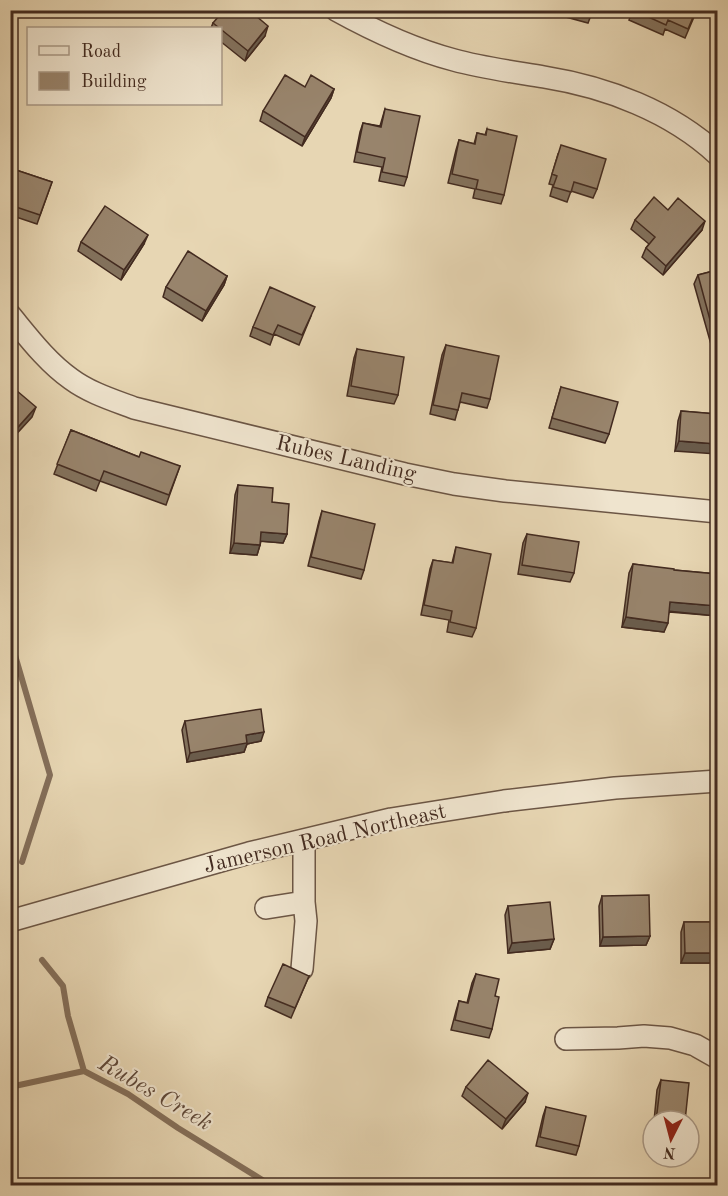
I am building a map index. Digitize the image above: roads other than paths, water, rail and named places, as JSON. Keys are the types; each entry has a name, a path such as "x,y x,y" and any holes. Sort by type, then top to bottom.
{"street":[{"path":"336,10 406,45 455,60 566,82 633,101 691,134 717,155"},
{"name":"Rubes Landing","path":"10,315 45,357 71,380 103,397 134,408 454,484 717,512"},
{"name":"Jamerson Road Northeast","path":"10,921 238,856 391,819 504,801 615,788 717,781"},
{"path":"302,969 306,921 304,840"},
{"path":"266,908 304,902"},
{"path":"566,1039 645,1036 670,1038 695,1045 717,1058"}],"waterway":[{"path":"10,638 50,775 22,862"},
{"path":"42,960 63,986 68,1016 84,1071"},
{"name":"Rubes Creek","path":"10,1087 84,1071 128,1094 272,1186"}]}
